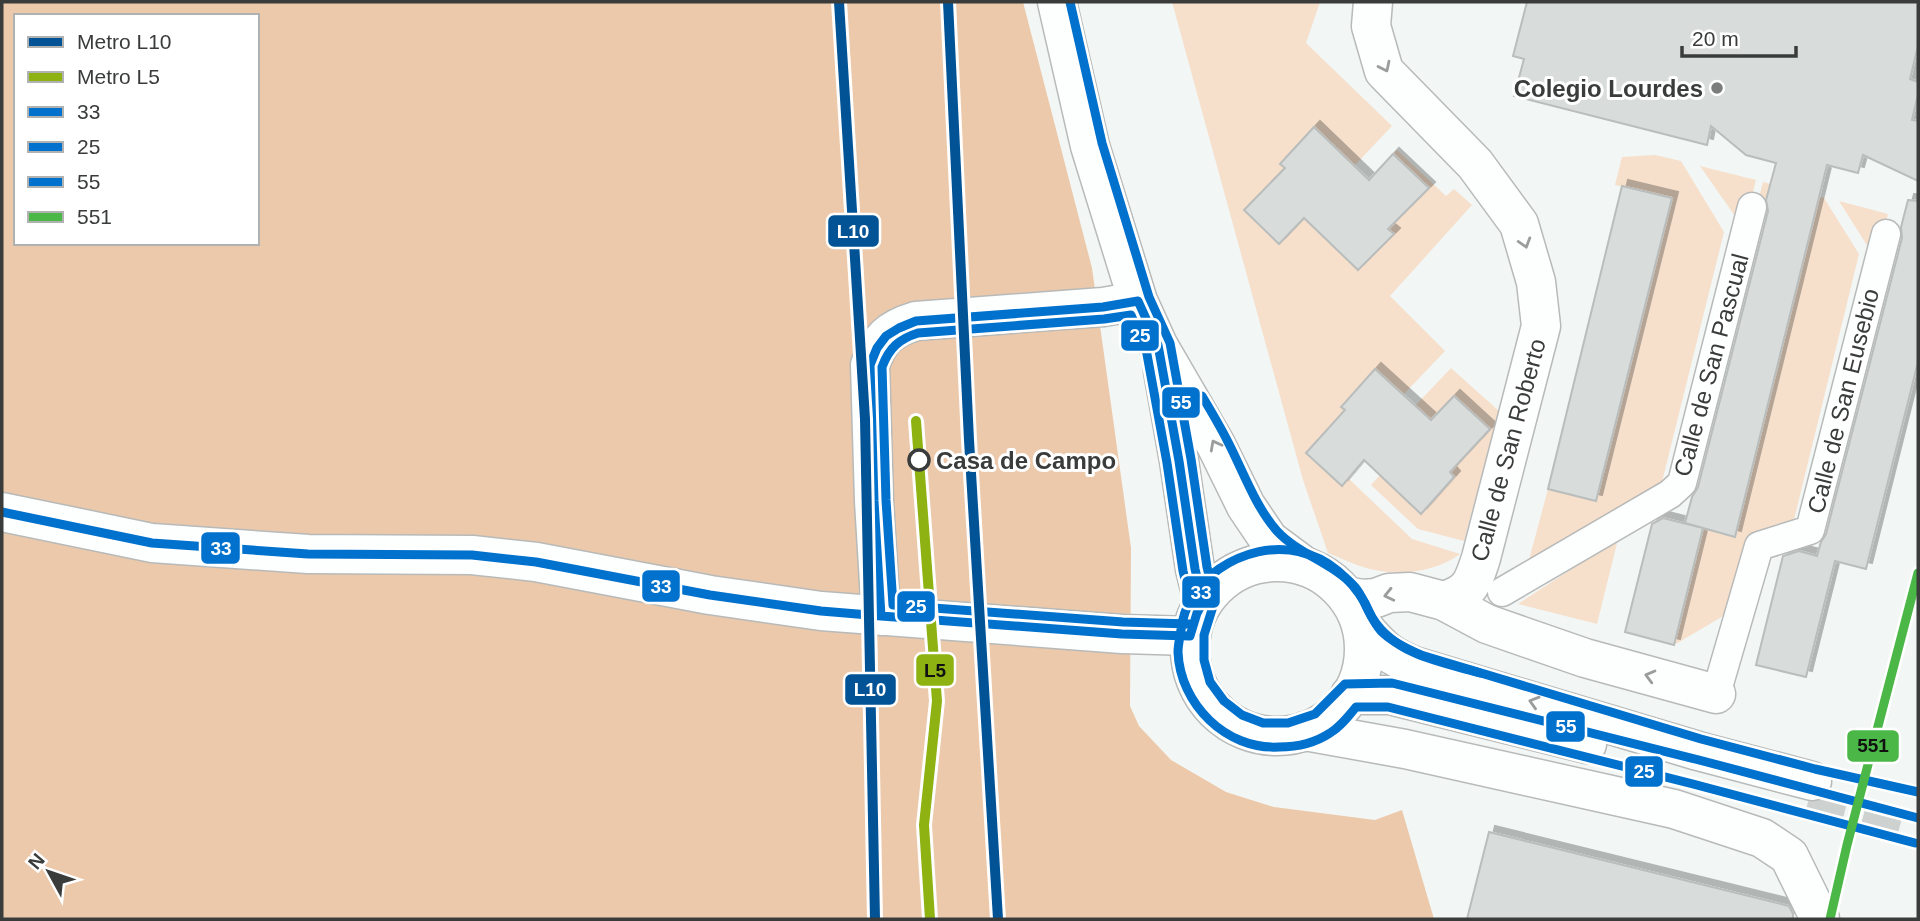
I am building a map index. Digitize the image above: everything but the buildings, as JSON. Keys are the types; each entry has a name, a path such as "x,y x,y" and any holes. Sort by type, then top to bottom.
{"main road":[{"path":"1057,2 1090,146 1138,301 1158,345 1216,445 1246,506 1269,540 1304,566 1327,578 1382,650 1399,660 1698,751 1810,792 1683,768 1390,695 1350,695"},
{"name":"Calle de San Roberto","path":"1373,2 1371,26 1384,71 1475,164 1519,224 1536,282 1541,326 1473,583 1460,596 1444,601"},
{"path":"881,616 870,365 876,349 887,335 899,326 916,321 1103,307 1138,301"},
{"path":"1158,345 1195,569 1197,619"},
{"path":"2,512 152,543 308,554 472,555 536,562 710,595 821,611 1122,634 1197,619"},
{"path":"1304,566 1279,561 1251,565 1226,578 1213,589 1197,619 1189,651 1192,672 1200,691 1212,708 1228,722 1247,731 1268,736 1288,735 1313,727 1335,714 1350,695 1362,664 1355,612 1363,599 1389,593 1410,592 1444,601 1487,624 1584,658 1716,694"},
{"path":"1313,727 1674,809 1762,838 1789,856 1820,919"},
{"path":"1313,727 1537,772 1741,821 1789,844 1813,879 1832,919"}],"street":[{"name":"Calle de San Pascual","path":"1502,592 1670,494 1682,484 1752,207"},
{"name":"Calle de San Eusebio","path":"1716,694 1759,546 1810,530 1886,234"}],"shaded area":[{"name":"Casa de Campo","path":"2,2 1023,2 1092,268 1131,548 1130,706 1139,726 1171,760 1226,792 1274,807 1375,820 1402,810 1434,919 2,919"},
{"path":"1172,2 1320,2 1306,43 1392,126 1354,166 1314,128 1280,163 1285,168 1244,210 1279,244 1312,210 1319,233 1359,270 1394,234 1388,229 1428,188 1393,154 1397,150 1446,196 1454,189 1472,205 1390,296 1445,351 1403,395 1375,369 1341,406 1345,410 1306,453 1342,485 1348,478 1412,539 1460,554 1441,565 1419,571 1386,572 1369,569 1328,553 1303,480"},
{"path":"1655,155 1681,161 1724,232 1662,482 1529,560 1548,489 1596,501 1672,198 1615,185 1622,157"},
{"path":"1700,166 1756,180 1744,229"},
{"path":"1763,182 1824,198 1859,254 1792,528 1748,537 1725,615 1674,645 1703,528 1735,536 1816,212 1759,197"},
{"path":"1839,201 1888,214 1875,258"},
{"path":"1451,368 1499,411 1464,541 1418,529 1371,485 1380,475 1421,514 1454,477 1450,472 1490,430 1454,396 1422,429 1415,406"},
{"path":"1618,539 1597,624 1518,604"}],"tunnel":[{"path":"1808,802 1918,831"}],"metro line":[{"name":"L10","path":"839,2 865,419 875,919"},
{"name":"L10","path":"948,2 969,440 998,919"},
{"name":"L5","path":"916,421 937,701 924,825 930,919"}],"transit line":[{"name":"55","path":"1070,2 1102,143 1149,297 1170,343 1207,567 1215,600 1204,635 1204,660 1210,682 1224,701 1242,715 1263,723 1288,723 1315,714 1345,684 1392,683 1918,818"},
{"name":"33","path":"1138,301 1158,345 1195,569 1203,602 1190,636 1122,634 881,616 870,365 886,336 916,321 1103,307 1138,301"},
{"name":"25","path":"1190,624 1123,622 893,605 886,500 882,367 891,349 905,338 918,333 1131,315 1146,349 1191,605"},
{"name":"55","path":"1202,396 1256,500 1285,539 1346,579 1358,591 1373,619 1394,641 1435,661 1480,673"},
{"name":"33","path":"2,512 152,543 308,554 472,555 536,562 710,595 821,611 881,616"},
{"name":"25","path":"1915,843 1388,707 1356,707 1334,731 1305,744 1279,747 1241,741 1209,720 1187,689 1178,652 1183,621 1199,588 1228,563 1269,550 1300,552 1320,559 1338,571 1359,594 1381,631 1395,642 1421,655 1701,739 1918,792"},
{"name":"551","path":"1830,919 1918,573"}],"place":[{"name":"Colegio Lourdes","path":"1717,88"},
{"name":"Casa de Campo","path":"919,460"}]}
